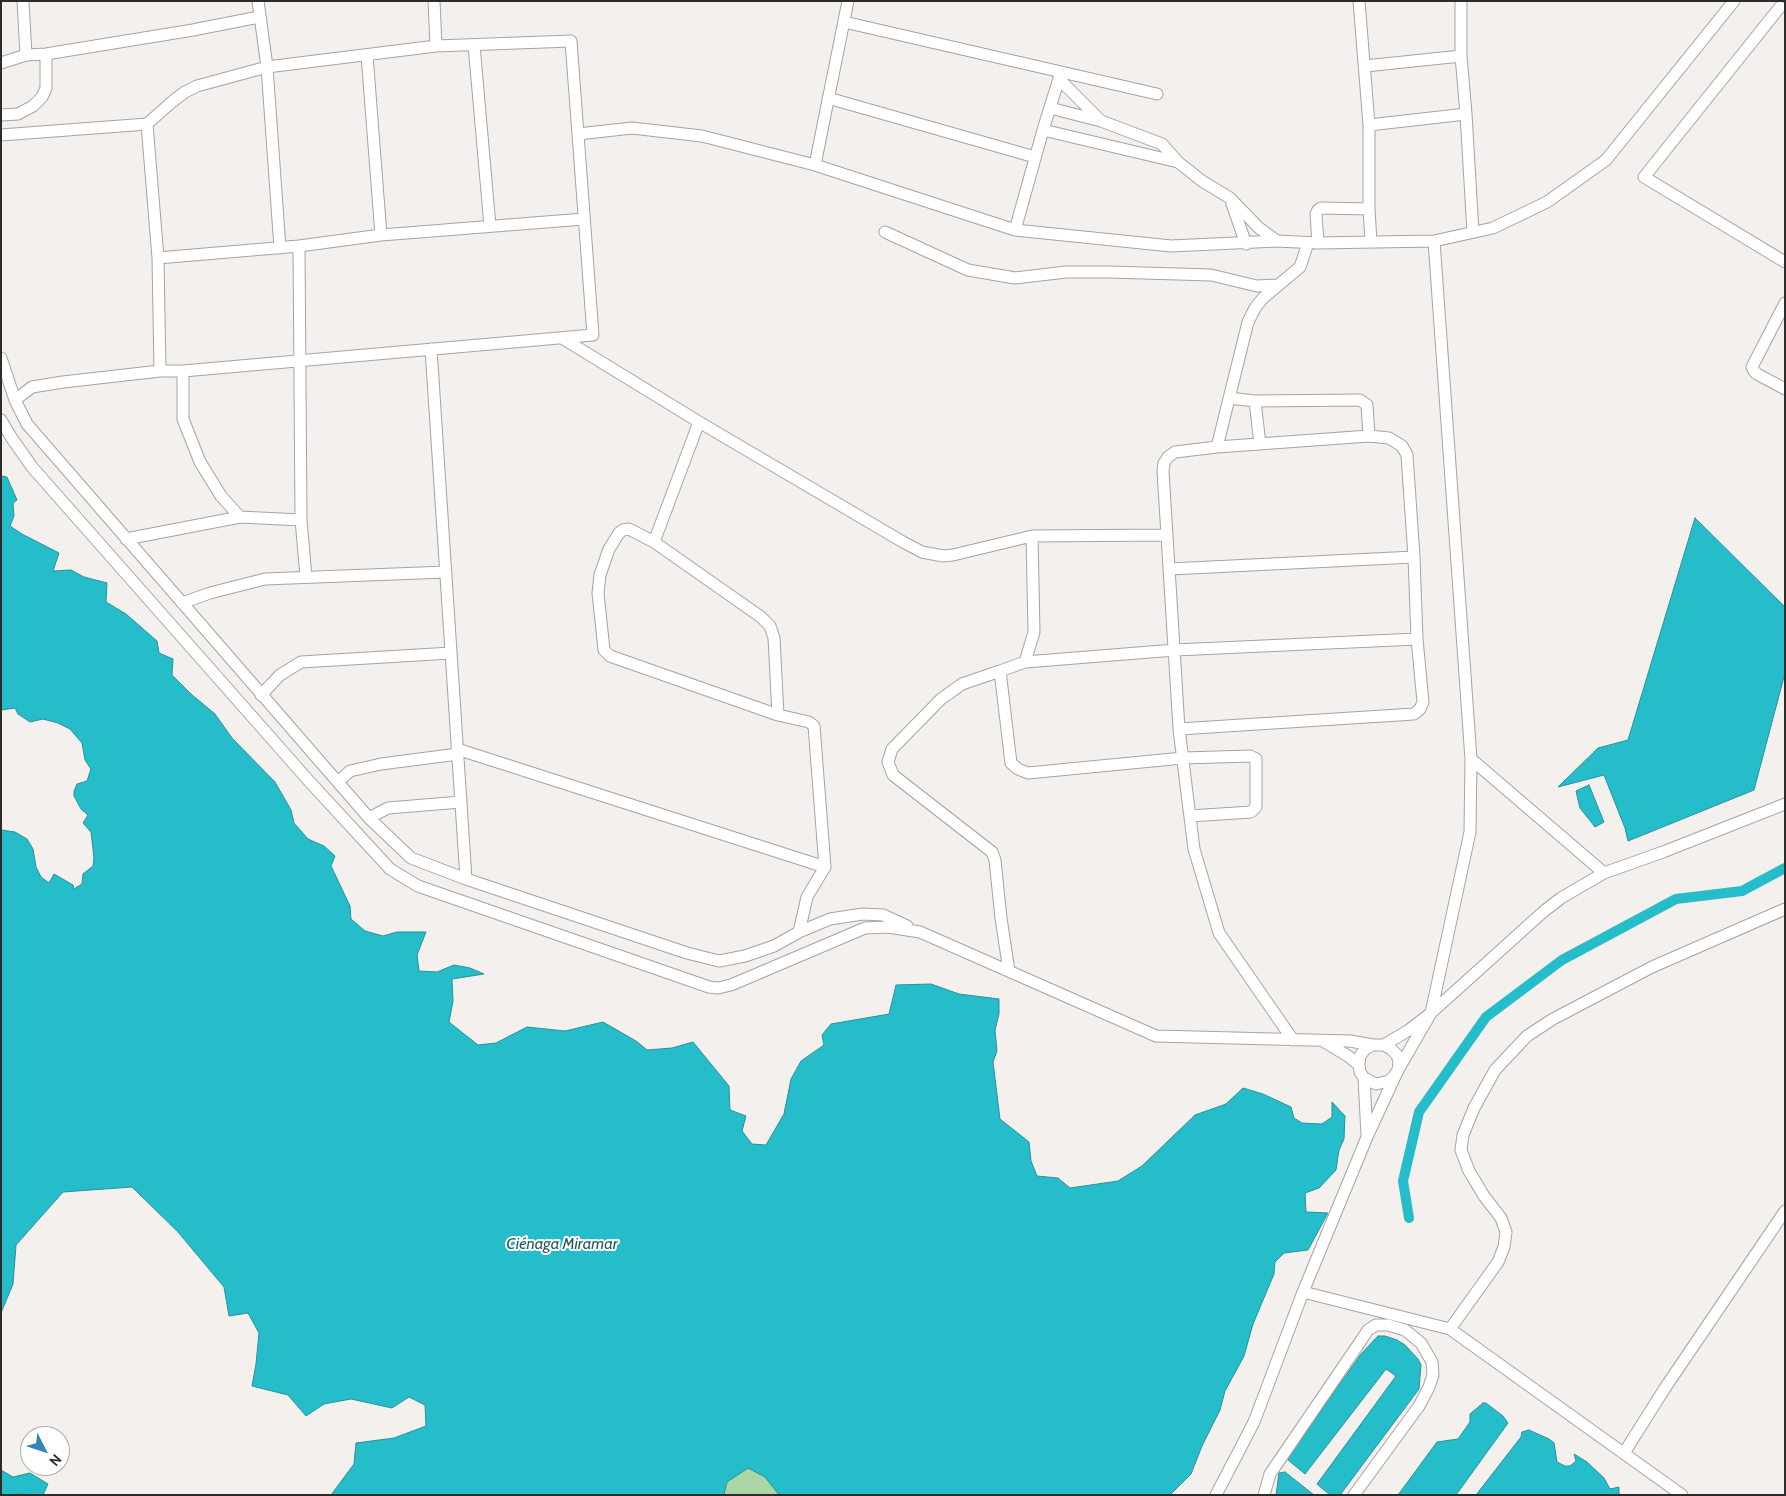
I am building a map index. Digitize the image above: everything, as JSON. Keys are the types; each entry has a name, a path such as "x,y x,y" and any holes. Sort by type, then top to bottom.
{"street":[{"path":"23,1 26,55"},
{"path":"258,1 266,67 280,248"},
{"path":"434,1 436,46"},
{"path":"815,165 848,1"},
{"path":"1359,1 1370,125 1369,209 1371,242"},
{"path":"1461,1 1461,56 1473,232"},
{"path":"578,134 632,128 702,136 815,165 1015,230 1171,246 1277,242 1434,240 1493,228 1547,202 1606,160 1734,1"},
{"path":"1779,6 1644,177 1785,262"},
{"path":"1,63 26,55 46,54 193,30 259,17"},
{"path":"844,22 1060,76 1157,94"},
{"path":"1,135 147,124 173,101 191,89 266,67 436,46 571,41 593,335 183,371 160,371 32,387 15,400"},
{"path":"474,45 490,226"},
{"path":"1,115 18,114 33,106 42,97 46,88 46,54"},
{"path":"367,55 381,235"},
{"path":"1365,66 1461,56"},
{"path":"1015,230 1042,130 1060,76"},
{"path":"1060,76 1101,121"},
{"path":"828,98 1035,157"},
{"path":"1050,108 1101,121 1162,144 1178,162 1202,181 1230,198 1259,228 1277,242"},
{"path":"1370,125 1466,114"},
{"path":"147,124 158,258 160,371"},
{"path":"1042,130 1178,162"},
{"path":"1230,198 1246,244"},
{"path":"1218,447 1248,322 1255,308 1262,298 1300,267 1313,243 1318,210 1321,208 1369,209"},
{"path":"158,258 280,248 381,235 584,219"},
{"path":"885,232 968,270 1015,278 1066,272 1110,272 1212,275 1257,286 1279,285"},
{"path":"1434,240 1471,759 1470,832 1431,1013 1394,1076 1383,1084 1370,1082 1360,1072 1360,1056 1366,1049 1379,1045 1409,1030 1431,1013 1561,898 1604,872 1663,852 1785,804"},
{"path":"298,246 301,520 306,577"},
{"path":"1785,303 1752,367 1757,374 1785,389"},
{"path":"562,338 698,422 922,552 943,556 953,555 1032,536 1166,534"},
{"path":"431,349 466,879"},
{"path":"1,358 15,400 27,424 369,818 411,858 466,879 687,953 718,960 752,954 774,946 799,932 830,919 863,914 883,915 1156,1036 1350,1041 1379,1045 1391,1049 1399,1062 1398,1070 1367,1136 1254,1422 1216,1495"},
{"path":"183,371 183,419 200,462 221,496 240,517"},
{"path":"1229,398 1255,401 1360,400 1367,405 1369,436"},
{"path":"1255,401 1260,444"},
{"path":"1,420 32,467 308,780 390,869 418,886 709,987 718,988 731,985 865,928 888,927 920,932"},
{"path":"654,542 698,422"},
{"path":"1179,729 1414,714 1420,709 1423,702 1417,639 1408,455 1402,446 1388,438 1369,436 1175,452 1164,463 1166,534 1170,569 1179,729 1194,849 1219,933 1293,1040"},
{"path":"126,539 240,517 301,520"},
{"path":"778,715 774,638 770,626 761,617 654,542 629,529 619,532 609,549 600,575 598,593 606,654 778,715 809,722 814,726 825,867 807,897 799,932"},
{"path":"1025,662 1034,632 1032,536"},
{"path":"1170,569 1414,557"},
{"path":"182,603 210,593 265,579 446,572"},
{"path":"1009,971 995,860 992,852 893,775 888,762 892,749 941,699 962,684 1025,662 1175,650 1417,639"},
{"path":"261,695 280,675 301,662 451,653"},
{"path":"1000,671 1011,763 1018,769 1028,773 1183,758 1250,756 1256,759 1256,807 1251,812 1190,816"},
{"path":"338,782 350,771 457,752 825,867"},
{"path":"1471,759 1604,872"},
{"path":"369,818 388,808 461,802"},
{"path":"1450,1328 1498,1262 1504,1247 1506,1232 1500,1218 1469,1171 1461,1150 1463,1135 1474,1108 1495,1070 1527,1036 1553,1019 1652,966 1785,909"},
{"path":"1322,1040 1359,1065"},
{"path":"1364,1078 1367,1136"},
{"path":"1624,1453 1665,1388 1785,1211"},
{"path":"1304,1292 1450,1328 1682,1495"},
{"path":"1264,1495 1270,1474 1368,1330 1376,1325 1388,1325 1405,1330 1421,1343 1432,1362 1433,1375 1419,1406 1354,1495"}],"green space":[{"path":"748,1467 765,1477 779,1495 724,1495 727,1482"}],"water":[{"name":"Ciénaga Miramar","path":"1,476 7,477 17,500 13,503 14,516 10,526 59,553 53,571 71,570 84,577 107,583 106,602 126,614 157,641 159,653 173,659 172,675 215,714 232,738 275,782 291,810 294,823 308,839 324,846 335,856 331,866 350,906 351,919 365,931 383,936 397,932 426,932 417,955 419,971 437,972 454,965 470,968 484,974 452,979 453,1001 449,1022 478,1045 496,1043 527,1027 565,1031 603,1022 636,1041 647,1050 672,1048 693,1042 729,1086 730,1110 746,1116 742,1131 752,1144 766,1145 784,1114 791,1079 801,1061 824,1045 822,1035 831,1024 889,1014 896,985 931,984 959,994 999,999 999,1014 995,1030 997,1051 993,1062 1000,1119 1029,1142 1031,1161 1037,1176 1058,1178 1070,1188 1118,1181 1142,1166 1195,1115 1226,1104 1243,1088 1263,1094 1291,1107 1294,1118 1302,1123 1322,1124 1332,1117 1332,1102 1345,1116 1344,1139 1339,1150 1336,1170 1319,1188 1305,1193 1306,1212 1328,1213 1308,1250 1284,1253 1275,1262 1274,1274 1253,1324 1244,1356 1225,1391 1220,1410 1202,1446 1191,1474 1170,1495 779,1495 765,1477 748,1468 727,1482 724,1495 331,1495 354,1464 356,1443 394,1438 426,1426 425,1405 409,1397 392,1408 351,1399 324,1404 306,1416 288,1395 252,1386 259,1333 248,1313 229,1316 224,1287 178,1232 132,1187 63,1192 16,1245 13,1284 1,1313 1,830 15,832 27,839 33,849 36,867 41,877 49,883 54,874 73,885 74,889 82,884 83,874 93,866 94,858 91,832 83,823 88,815 81,809 74,796 77,784 87,781 91,769 85,760 82,743 70,729 58,723 43,719 30,722 18,714 15,708 1,710"},
{"path":"1695,518 1785,607 1785,673 1754,790 1628,841 1625,828 1604,775 1558,787 1598,748 1628,740"},
{"path":"1589,785 1604,822 1595,827 1580,808 1576,791"},
{"path":"1378,1336 1397,1340 1405,1345 1418,1359 1421,1365 1419,1389 1340,1495 1330,1495 1317,1484 1396,1376 1386,1369 1305,1474 1287,1459 1361,1354"},
{"path":"1483,1403 1486,1403 1503,1416 1508,1423 1456,1495 1398,1495 1437,1442 1458,1439 1470,1422 1470,1414"},
{"path":"1529,1430 1554,1443 1557,1462 1570,1466 1576,1461 1574,1454 1587,1462 1604,1478 1610,1489 1619,1487 1619,1495 1476,1495 1521,1437 1522,1432"},
{"path":"1,1470 13,1477 35,1476 48,1484 43,1495 18,1493 1,1495"},
{"path":"1285,1472 1314,1495 1276,1495 1279,1473"}],"waterway":[{"path":"1409,1218 1403,1181 1419,1112 1486,1017 1562,960 1676,899 1742,891 1785,868"}]}
